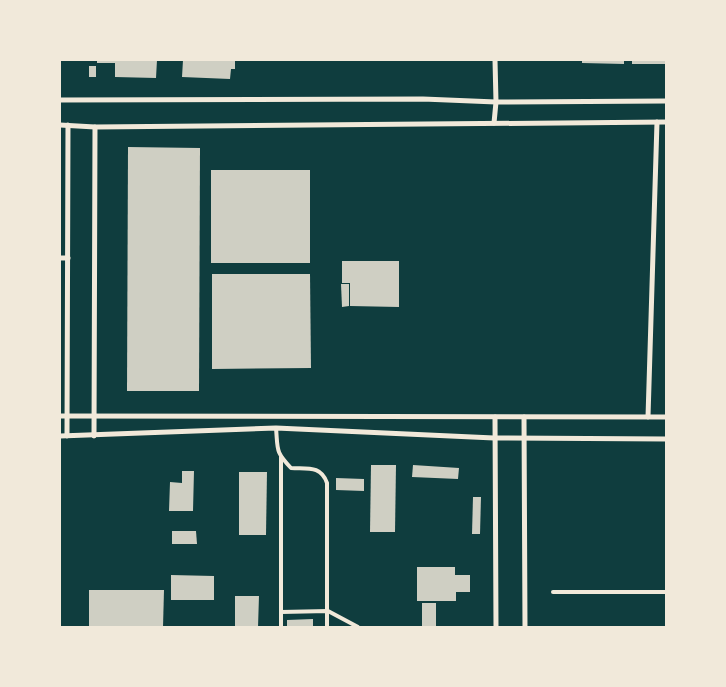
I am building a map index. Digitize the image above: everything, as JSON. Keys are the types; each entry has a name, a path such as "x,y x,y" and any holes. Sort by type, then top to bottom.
{"street":[{"path":"494,123 496,102 495,60"},
{"path":"60,100 666,101"},
{"path":"648,417 657,122"},
{"path":"60,125 96,127 666,122"},
{"path":"67,436 68,125"},
{"path":"94,436 96,127"},
{"path":"60,258 68,258"},
{"path":"60,416 666,417"},
{"path":"495,417 496,627"},
{"path":"524,417 525,627"},
{"path":"60,436 276,428 494,438 666,439"}],"lane":[{"path":"276,428 280,456 280,627"},
{"path":"280,456 291,468 318,470 324,475 327,483 327,627"},
{"path":"553,592 666,592"},
{"path":"280,612 328,611 358,627"}],"building":[{"path":"97,60 157,60 156,78 115,77 115,63 97,63"},
{"path":"183,60 235,60 235,69 231,69 230,79 182,77"},
{"path":"582,60 624,60 624,64 582,63"},
{"path":"632,60 666,60 666,64 632,64"},
{"path":"89,66 96,66 96,77 89,77"},
{"path":"128,147 200,148 199,391 127,391"},
{"path":"211,170 310,170 310,263 211,263"},
{"path":"342,261 399,261 399,307 350,306 350,283 342,283"},
{"path":"212,274 310,274 311,368 212,369"},
{"path":"341,284 349,284 349,306 342,307"},
{"path":"371,465 396,465 395,532 370,532"},
{"path":"413,465 459,468 458,479 412,477"},
{"path":"182,471 194,471 193,511 169,511 170,482 182,483"},
{"path":"239,472 267,472 266,535 239,535"},
{"path":"336,478 364,479 364,491 336,490"},
{"path":"473,497 481,497 480,534 472,534"},
{"path":"172,531 196,531 197,544 172,544"},
{"path":"417,567 455,567 455,575 470,575 470,592 456,592 456,601 417,601"},
{"path":"171,575 214,576 214,600 171,600"},
{"path":"89,590 164,590 163,627 89,627"},
{"path":"235,596 259,596 258,627 235,627"},
{"path":"422,603 436,603 436,627 422,627"},
{"path":"313,619 313,627 287,627 287,620"}]}
